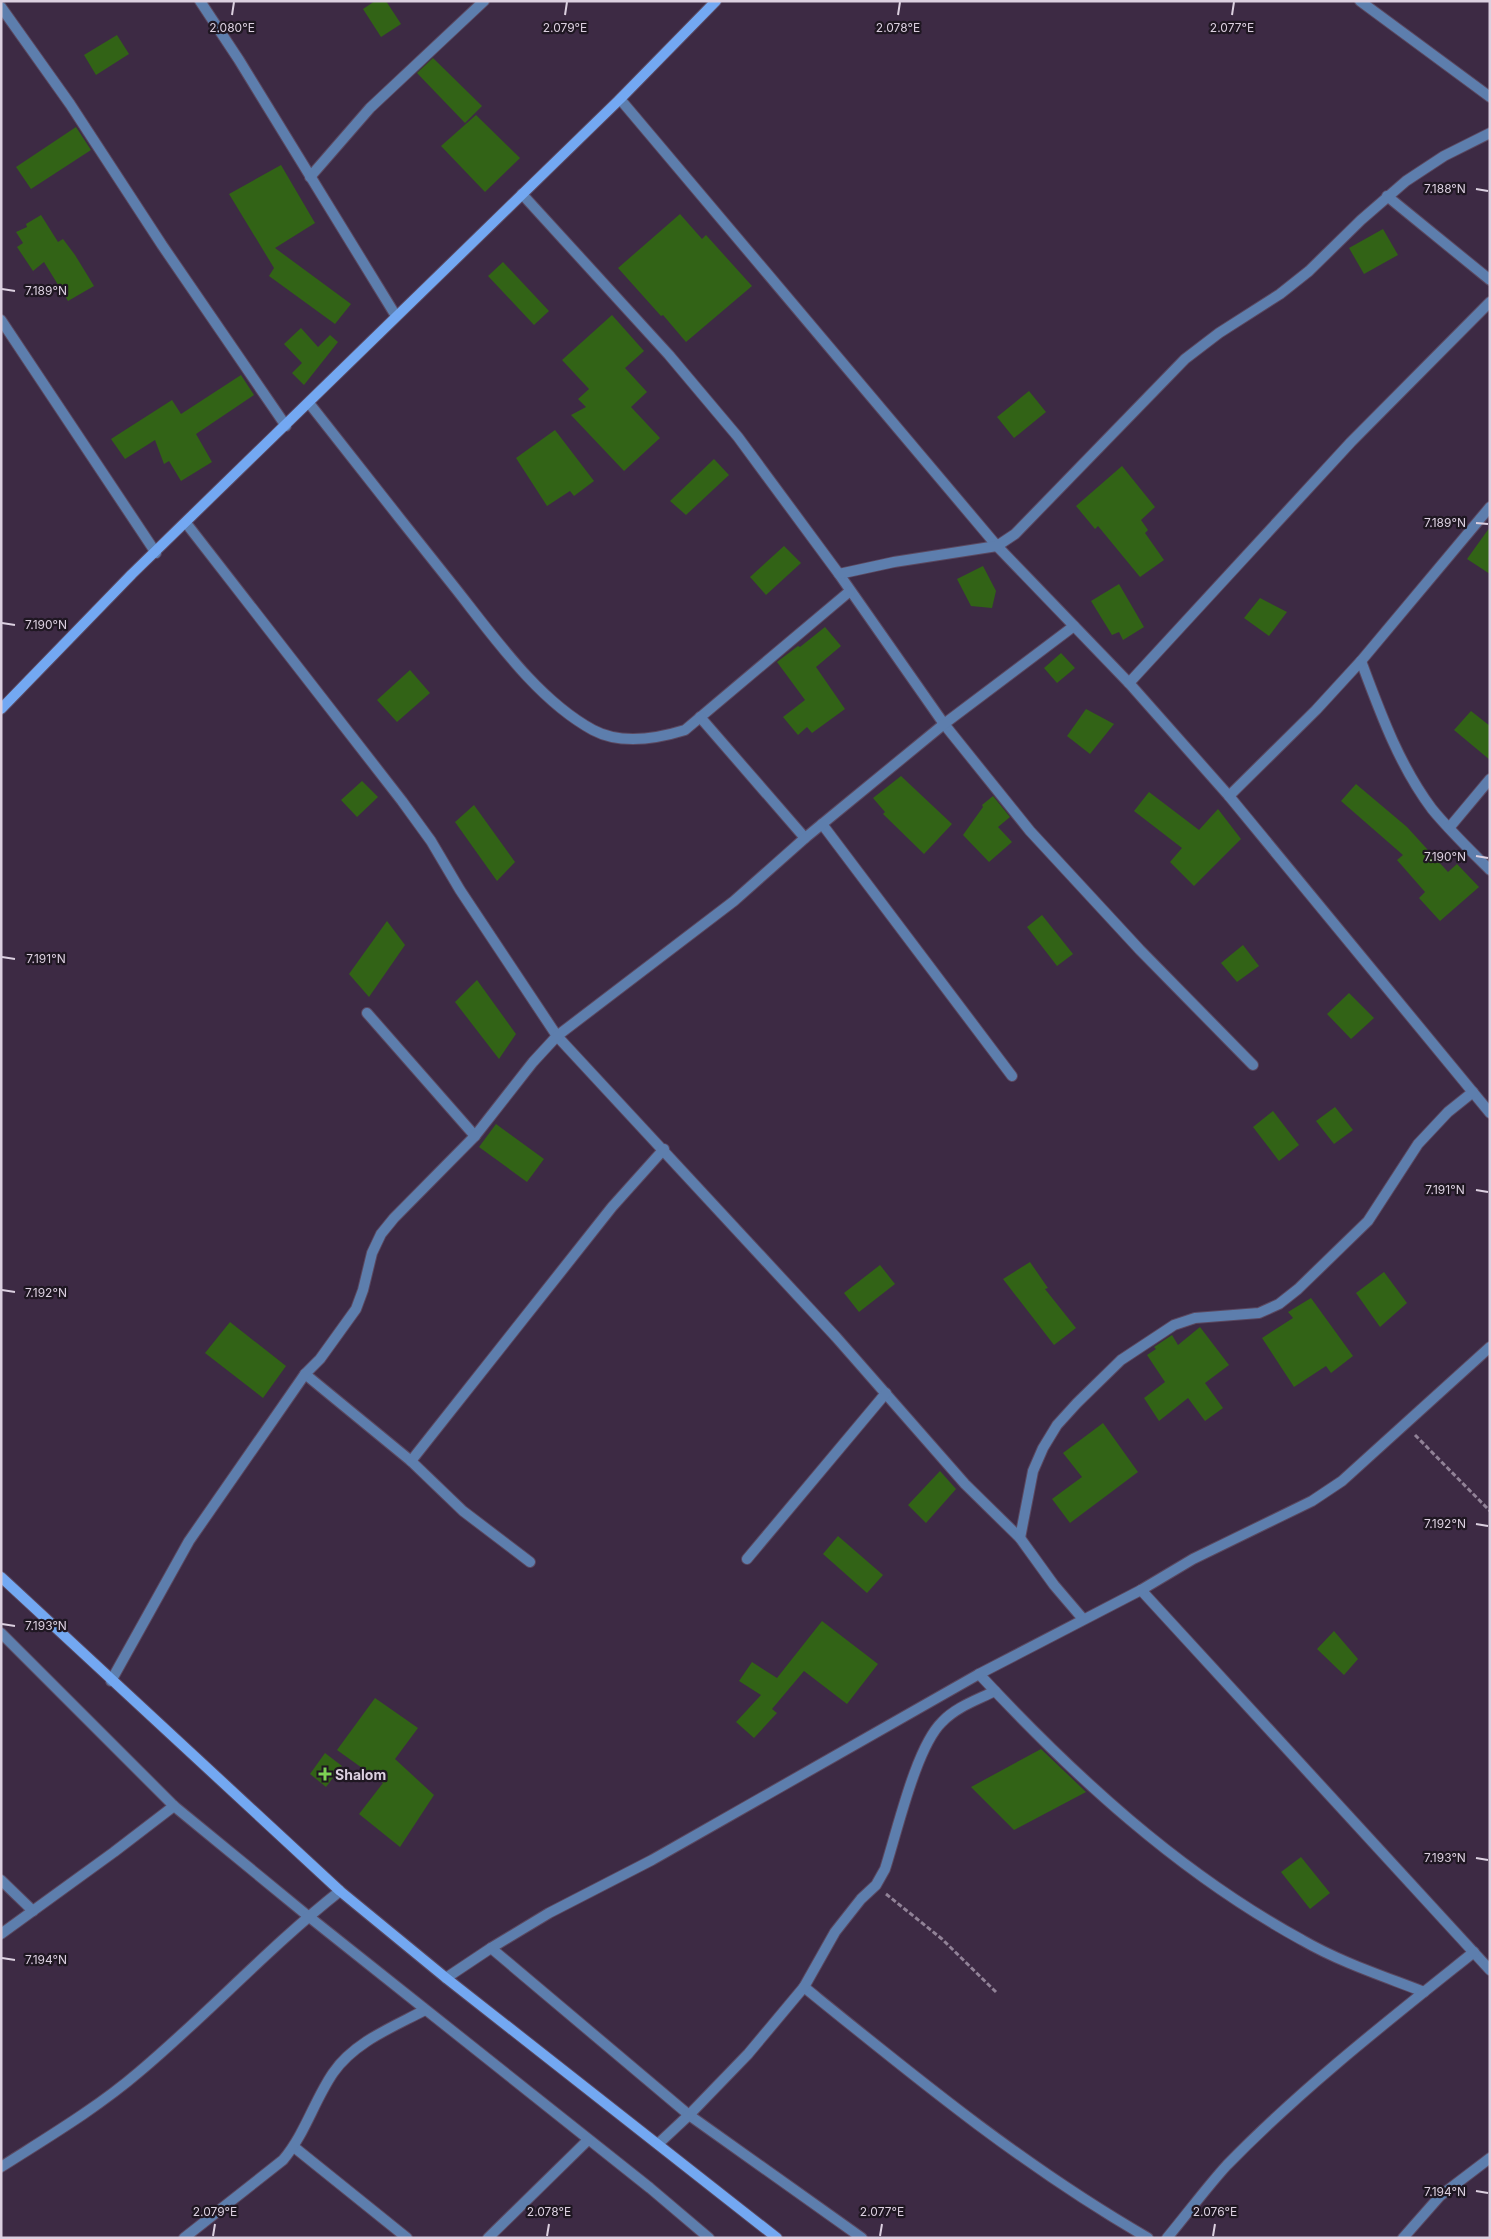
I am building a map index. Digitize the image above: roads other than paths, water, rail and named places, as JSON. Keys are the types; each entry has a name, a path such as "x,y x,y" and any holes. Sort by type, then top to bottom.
{"main road":[{"path":"1,709 132,574 186,524 396,316 620,99 716,1"},
{"path":"1,1577 111,1681 340,1891 446,1978 777,2238"}],"street":[{"path":"200,1 239,60 396,316"},
{"path":"310,177 370,108 484,1"},
{"path":"1360,1 1490,97"},
{"path":"1,7 70,104 162,245 286,426"},
{"path":"620,99 997,546 1129,683 1229,796 1490,1113"},
{"path":"839,574 894,562 997,546 1015,534 1185,359 1219,333 1280,294 1309,271 1387,196 1444,156 1490,133"},
{"path":"522,194 690,379 758,462 944,724 985,776 1054,858 1140,950 1254,1065"},
{"path":"1387,196 1490,280"},
{"path":"1129,683 1351,442 1490,302"},
{"path":"1,320 156,553"},
{"path":"309,403 534,683 568,713 594,731 620,739 666,736 685,730 850,591"},
{"path":"1229,796 1316,710 1361,661 1490,507"},
{"path":"186,524 402,801 558,1036 664,1149 886,1393 960,1478 1020,1538 1054,1585 1083,1619"},
{"path":"111,1681 189,1541 305,1374 320,1359 356,1309 363,1290 372,1253 381,1234 394,1218 475,1136 533,1062 558,1036 734,901 822,824 944,724 1074,626"},
{"path":"1361,661 1380,714 1403,762 1432,808 1490,870"},
{"path":"700,717 806,838"},
{"path":"1449,828 1490,778"},
{"path":"822,824 1012,1076"},
{"path":"367,1013 475,1136"},
{"path":"1020,1538 1032,1471 1057,1425 1077,1403 1121,1360 1174,1325 1195,1318 1258,1313 1279,1304 1298,1289 1368,1221 1418,1144 1448,1112 1473,1092"},
{"path":"411,1460 612,1207 664,1149"},
{"path":"446,1978 549,1913 652,1860 979,1674 1141,1590 1192,1559 1312,1501 1342,1481 1406,1426 1490,1347"},
{"path":"305,1374 411,1460 463,1511 530,1562"},
{"path":"747,1558 886,1393"},
{"path":"1141,1590 1490,1970"},
{"path":"1,1634 174,1806 709,2238"},
{"path":"979,1674 1048,1747 1124,1816 1223,1891 1303,1941 1375,1973 1424,1992"},
{"path":"658,2144 748,2054 804,1987 834,1932 847,1914 876,1885 885,1869 925,1748 941,1722 962,1707 995,1691"},
{"path":"1,1934 174,1806"},
{"path":"1,1880 33,1911"},
{"path":"1,2167 90,2110 138,2073 308,1916 340,1891"},
{"path":"491,1948 689,2115 862,2238"},
{"path":"1167,2238 1226,2166 1280,2114 1356,2047 1474,1952"},
{"path":"804,1987 960,2113 1096,2207 1148,2238"},
{"path":"184,2238 283,2160 294,2147 324,2088 334,2072 347,2057 361,2045 425,2010"},
{"path":"488,2238 588,2140"},
{"path":"294,2147 408,2238"},
{"path":"1403,2238 1440,2196 1490,2158"}],"place":[{"name":"Shalom","path":"325,1774"}]}
